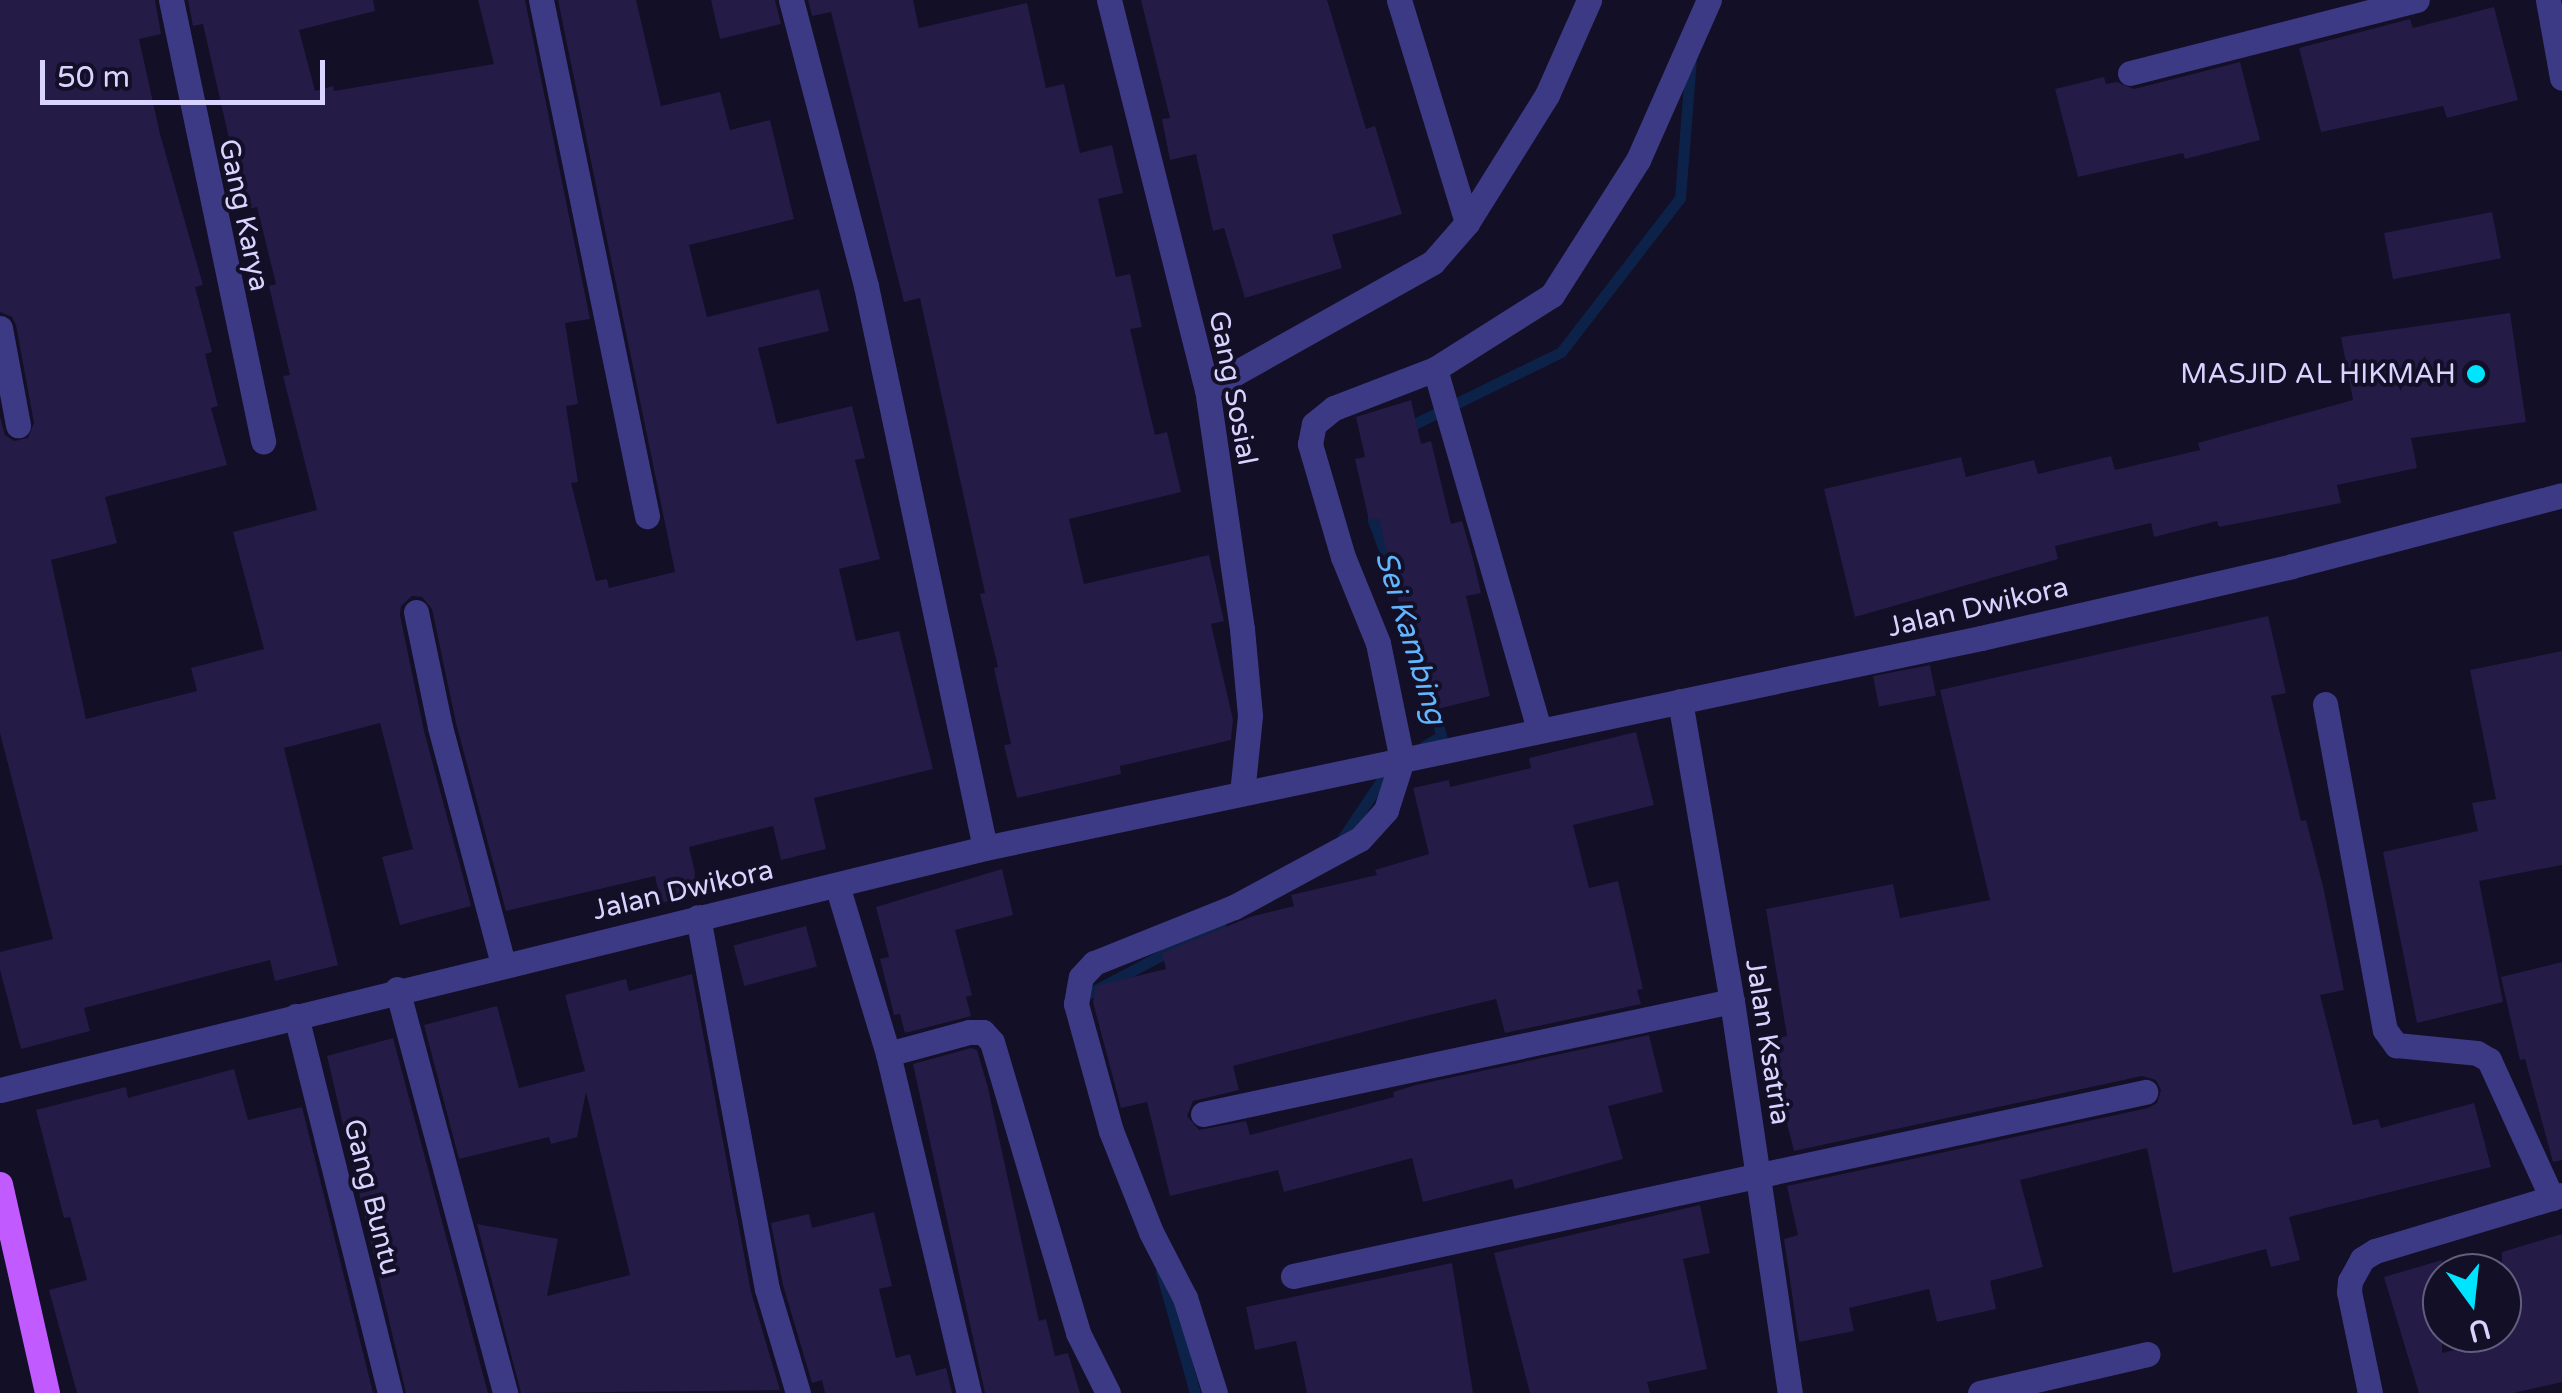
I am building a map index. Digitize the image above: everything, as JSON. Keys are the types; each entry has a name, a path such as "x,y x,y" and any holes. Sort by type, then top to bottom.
{"main road":[{"path":"0,1184 46,1393"}],"street":[{"name":"Gang Karya","path":"171,0 263,442"},
{"path":"541,0 647,516"},
{"path":"791,0 866,286 986,848"},
{"name":"Gang Sosial","path":"1109,0 1208,389 1242,629 1250,716 1242,794"},
{"path":"1399,0 1467,222"},
{"path":"1208,389 1433,262 1467,222 1547,95 1589,0"},
{"path":"1215,1393 1185,1298 1150,1232 1111,1131 1076,1004 1081,976 1094,963 1234,908 1360,839 1386,810 1393,762 1378,643 1343,557 1310,444 1314,424 1334,408 1435,368 1552,295 1638,160 1709,0"},
{"path":"2130,73 2418,0"},
{"path":"2548,0 2562,78"},
{"path":"0,328 18,425"},
{"path":"1435,368 1538,729"},
{"name":"Jalan Dwikora","path":"0,1090 397,989 986,848 2020,629 2562,495"},
{"path":"416,612 440,727 503,964"},
{"name":"Jalan Ksatria","path":"1680,701 1732,1000 1790,1393"},
{"path":"2325,704 2385,1030 2396,1045 2476,1053 2489,1060 2557,1196 2374,1251 2362,1259 2350,1280 2349,1292 2370,1393"},
{"path":"836,885 888,1054 969,1393"},
{"path":"698,917 767,1289 798,1393"},
{"path":"397,989 505,1393"},
{"path":"1203,1114 1732,1000"},
{"name":"Gang Buntu","path":"296,1016 390,1393"},
{"path":"888,1054 969,1032 982,1032 992,1042 1078,1334 1108,1393"},
{"path":"1292,1276 2146,1092"},
{"path":"1980,1393 2148,1354"}],"building":[{"path":"0,0 155,0 161,34 139,39 160,134 203,285 195,287 212,352 205,354 218,406 211,408 227,465 105,497 117,543 51,560 86,719 197,691 191,668 264,649 233,532 317,510 283,376 290,375 269,286 276,284 257,207 248,209 203,24 193,26 188,0 373,0 375,11 299,30 315,91 333,86 334,91 494,64 478,0 525,0 590,319 565,323 578,404 566,406 578,482 571,483 596,581 607,579 609,588 675,572 558,0 636,0 661,106 720,92 730,130 770,120 794,219 689,245 707,317 819,289 829,331 758,348 777,424 852,406 865,458 855,460 880,559 839,569 856,641 899,631 933,769 814,798 826,849 781,860 773,826 689,847 700,894 661,903 655,876 506,911 456,723 432,609 422,597 412,596 401,606 400,615 424,731 471,906 400,925 382,857 413,849 380,723 284,748 338,965 275,981 270,960 84,1008 90,1031 21,1049 0,970 0,952 53,939 0,733 0,417 5,435 14,441 28,438 34,423 16,325 12,317 0,312"},
{"path":"711,0 775,0 781,24 720,39"},
{"path":"808,0 913,0 919,28 1027,3 1046,88 1064,84 1080,153 1112,145 1123,193 1098,199 1116,277 1130,274 1142,327 1130,329 1155,435 1167,432 1181,492 1069,519 1084,584 1209,555 1224,621 1211,624 1233,720 1231,740 1120,766 1121,774 1017,798 1004,745 1011,744 994,668 998,667 980,594 985,593 920,298 904,302 831,12 812,16"},
{"path":"1141,0 1327,0 1366,129 1375,126 1402,214 1332,235 1342,268 1245,298 1224,228 1213,231 1196,154 1170,160 1162,119 1170,118"},
{"path":"2494,7 2518,100 2447,118 2443,106 2321,132 2299,48 2410,19 2413,28"},
{"path":"2240,62 2260,140 2185,159 2183,153 2078,177 2055,89 2104,77 2106,84 2117,82 2134,89"},
{"path":"2492,212 2501,258 2393,279 2384,233"},
{"path":"2510,313 2526,422 2411,438 2417,468 2337,485 2341,503 2219,527 2217,521 2154,537 2151,523 2055,546 2058,559 1855,617 1824,489 1961,457 1966,477 2034,460 2038,474 2111,456 2115,470 2200,450 2198,443 2353,400 2341,337"},
{"path":"1411,400 1421,444 1431,441 1451,524 1462,521 1473,559 1481,593 1466,596 1490,696 1425,712 1379,519 1369,520 1355,459 1365,457 1356,417"},
{"path":"2268,616 2286,693 2271,696 2301,821 2306,820 2323,886 2344,990 2320,995 2353,1125 2378,1119 2381,1128 2474,1103 2491,1167 2289,1217 2300,1260 2271,1267 2266,1249 2173,1273 2147,1148 2020,1180 2043,1267 1990,1281 1996,1309 1937,1322 1929,1289 1849,1308 1854,1331 1799,1342 1784,1239 1798,1235 1787,1186 2148,1108 2157,1103 2161,1090 2156,1080 2142,1076 1794,1151 1766,1040 1787,1036 1766,909 1893,884 1900,918 1990,900 1940,690"},
{"path":"2562,651 2562,865 2479,881 2503,1002 2417,1023 2383,852 2478,831 2472,803 2496,799 2470,670"},
{"path":"1930,665 1936,695 1879,706 1873,676"},
{"path":"1636,732 1654,805 1573,825 1589,888 1618,881 1643,989 1637,990 1641,1004 1505,1033 1496,999 1413,1019 1233,1066 1239,1090 1193,1101 1187,1116 1199,1130 1246,1121 1250,1135 1394,1097 1393,1092 1416,1085 1649,1035 1663,1092 1608,1106 1623,1159 1515,1189 1512,1179 1423,1202 1412,1158 1284,1192 1278,1170 1170,1196 1147,1102 1121,1108 1093,1002 1096,986 1166,969 1162,953 1250,917 1294,906 1291,895 1377,875 1375,870 1429,854 1413,788 1449,780 1450,787 1531,768 1529,758"},
{"path":"1002,869 1013,915 955,930 972,995 966,997 971,1016 905,1033 900,1014 894,1015 880,959 889,957 876,907"},
{"path":"806,926 817,967 744,986 734,945"},
{"path":"2562,962 2562,1160 2553,1162 2525,1059 2520,1060 2501,977"},
{"path":"692,974 751,1292 780,1390 521,1393 477,1224 558,1239 547,1296 630,1275 586,1092 577,1137 551,1144 549,1137 459,1159 424,1025 497,1006 519,1088 585,1071 565,995 626,979 629,991"},
{"path":"393,1038 488,1393 406,1393 327,1056"},
{"path":"971,1048 977,1050 988,1088 1039,1321 1046,1319 1055,1356 1068,1353 1080,1393 985,1393 913,1064"},
{"path":"234,1069 248,1120 302,1107 373,1393 77,1393 49,1290 87,1280 70,1217 64,1218 36,1110 126,1087 128,1098"},
{"path":"1700,1205 1710,1253 1683,1259 1707,1369 1647,1382 1650,1393 1530,1393 1494,1253"},
{"path":"874,1212 892,1286 879,1289 896,1358 910,1354 916,1376 946,1368 952,1393 825,1393 822,1380 812,1383 783,1285 771,1223 809,1214 812,1228"},
{"path":"2562,1234 2562,1382 2513,1393 2419,1393 2384,1277 2422,1266 2422,1353 2522,1353 2522,1253 2502,1252"},
{"path":"1452,1263 1473,1393 1307,1393 1296,1341 1255,1350 1246,1307"}],"waterway":[{"name":"Sei Kambing","path":"1402,430 1561,352 1680,198 1691,58"},
{"name":"Sei Kambing","path":"1373,505 1373,520 1396,583"},
{"name":"Sei Kambing","path":"1424,746 1441,736 1432,696"},
{"name":"Sei Kambing","path":"1340,842 1391,766"},
{"name":"Sei Kambing","path":"1078,999 1221,924"},
{"name":"Sei Kambing","path":"1161,1272 1195,1393"}],"place":[{"name":"MASJID AL HIKMAH","path":"2476,374"}]}
